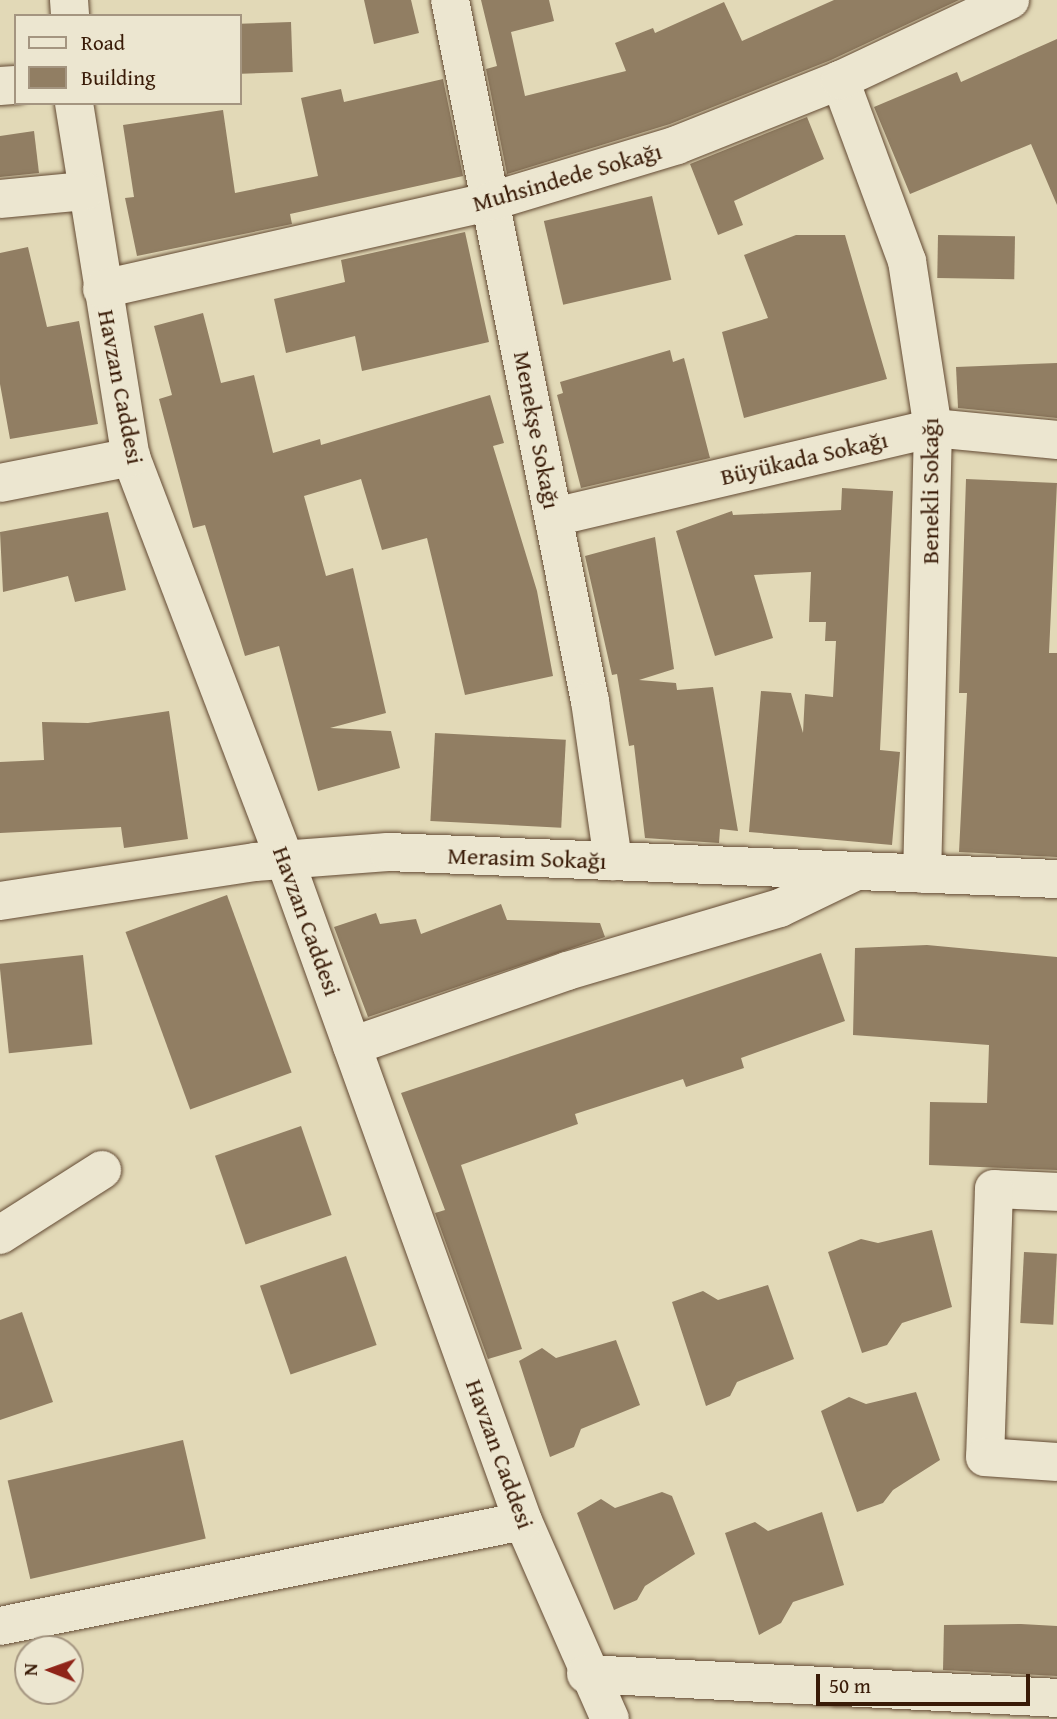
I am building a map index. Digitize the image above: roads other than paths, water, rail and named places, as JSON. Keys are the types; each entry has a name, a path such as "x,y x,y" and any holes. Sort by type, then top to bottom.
{"street":[{"name":"Menekşe Sokağı","path":"450,0 554,517 613,862"},
{"name":"Muhsindede Sokağı","path":"102,289 492,201 677,145 840,80 1010,0"},
{"name":"Benekli Sokağı","path":"840,80 907,261 933,428 922,874"},
{"name":"Havzan Caddesi","path":"74,105 85,191 131,457 285,860 523,1521 586,1674 610,1719"},
{"path":"0,199 85,191"},
{"name":"Büyükada Sokağı","path":"554,517 933,428 1057,440"},
{"path":"0,483 131,457"},
{"name":"Merasim Sokağı","path":"0,901 285,860 388,852 1057,879"},
{"path":"352,1046 567,971 780,908 854,871"},
{"path":"0,1235 14,1231 102,1170"},
{"path":"1057,1192 994,1189 985,1457 1057,1462"},
{"path":"0,1626 523,1521"},
{"path":"586,1674 1057,1698"}]}
